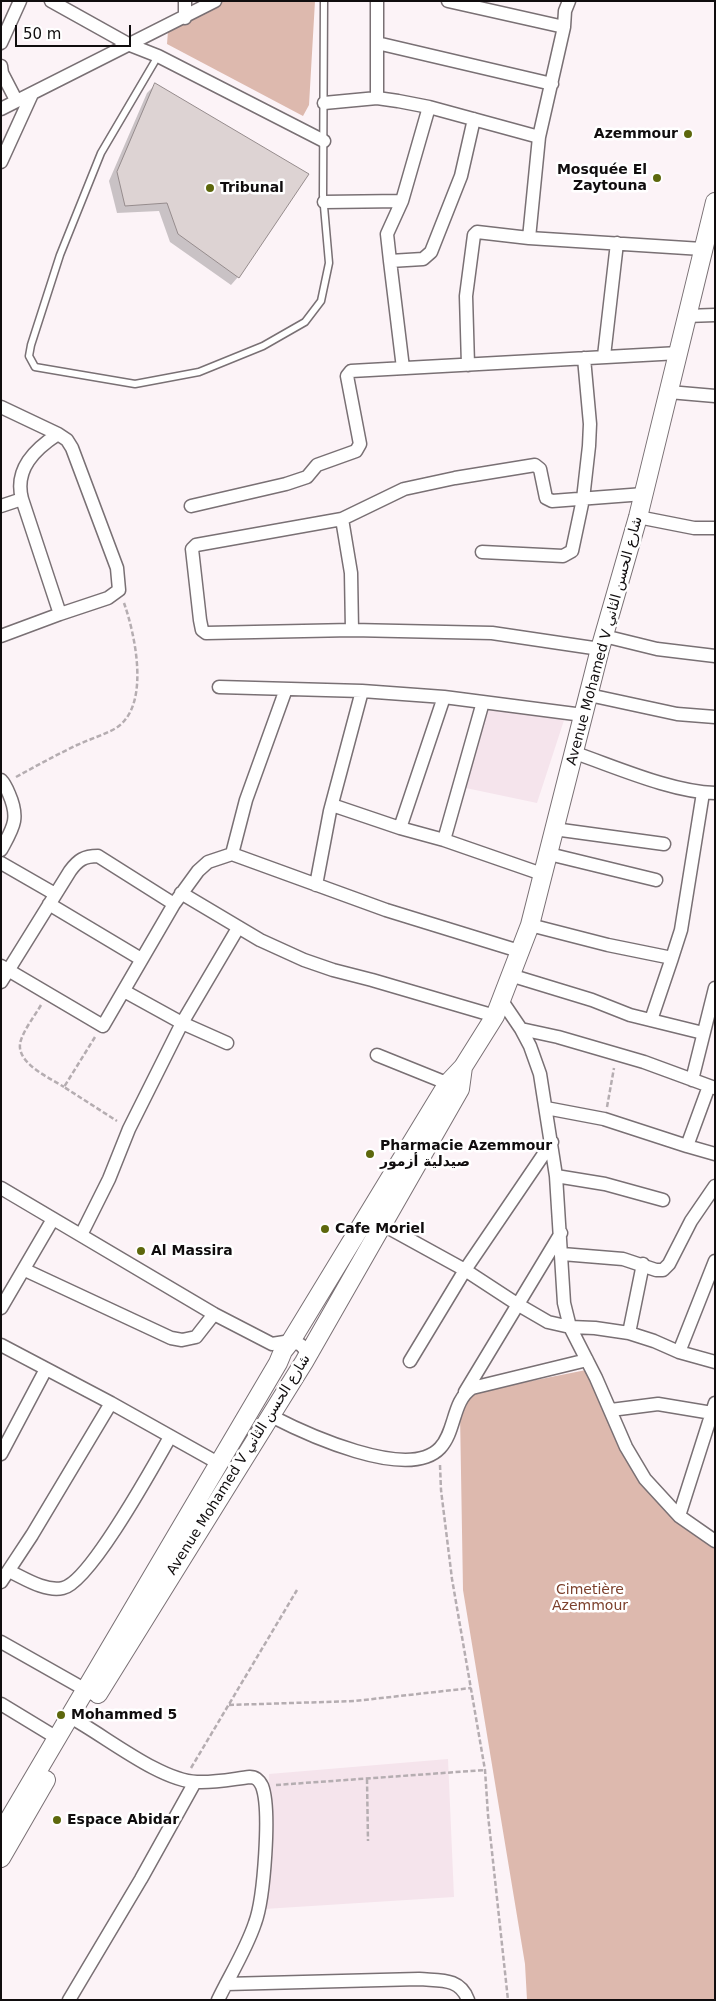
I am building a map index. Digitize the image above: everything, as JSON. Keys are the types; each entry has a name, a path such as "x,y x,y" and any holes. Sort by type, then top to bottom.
{"main road":[{"name":"Avenue Mohamed V شارع الحسن الثاني","path":"91,1693 271,1416 308,1353 375,1220 498,1009 530,924 542,874 549,854 602,642 644,494 679,353 702,249 715,202"},
{"name":"Avenue Mohamed V شارع الحسن الثاني","path":"1,1858 75,1720 218,1463 278,1363 283,1351 375,1220"},
{"name":"Avenue Mohamed V شارع الحسن الثاني","path":"1,1833 57,1738 75,1720"}],"street":[{"path":"1,43 20,1"},
{"path":"51,1 130,45 158,56 324,141"},
{"path":"185,1 185,18"},
{"path":"1,109 185,18 215,1"},
{"path":"377,1 378,98"},
{"path":"448,1 564,27"},
{"path":"529,238 539,136 564,27 565,5"},
{"path":"376,43 552,84"},
{"path":"1,66 2,72 16,100"},
{"path":"1,162 32,94"},
{"path":"324,103 378,98 429,107 539,136"},
{"path":"403,368 387,234 402,201 429,107"},
{"path":"390,262 424,259 431,252 461,176 474,119"},
{"path":"324,202 402,201"},
{"path":"468,365 466,296 474,235 479,231 529,238 702,249"},
{"path":"604,356 617,243"},
{"path":"686,316 715,315"},
{"path":"191,506 286,484 307,477 318,465 356,451 360,444 347,376 349,372 679,353"},
{"path":"482,552 563,556 568,554 574,546 588,467 590,424 584,358"},
{"path":"669,392 715,396"},
{"path":"1,407 67,440 76,456 118,568 119,590 108,598 1,636"},
{"path":"58,434 39,448 27,462 19,488 60,614"},
{"path":"644,494 548,500 544,494 540,469 535,464 404,489 342,519 196,545 191,553 202,630 206,633 352,630 492,633 602,642 715,656"},
{"path":"1,506 22,499"},
{"path":"638,517 694,528 715,528"},
{"path":"342,519 351,573 352,630"},
{"path":"219,687 362,691 444,697 583,715"},
{"path":"232,854 246,800 286,689"},
{"path":"316,885 332,805 362,691"},
{"path":"589,695 677,714 715,717"},
{"path":"400,828 444,697"},
{"path":"444,840 483,702"},
{"path":"575,753 660,782 709,793 681,930 651,1020"},
{"path":"1,850 13,827 16,815 3,782"},
{"path":"332,805 400,828 444,840 542,874"},
{"path":"554,830 664,844"},
{"path":"5,968 103,1026 181,893 198,871 208,862 232,854 386,910 519,951"},
{"path":"549,854 656,880"},
{"path":"1,982 5,968 52,899 78,862 87,856 98,856 174,904"},
{"path":"1,863 141,959"},
{"path":"181,893 238,928 304,960 372,980 498,1009 521,1029 530,1046 540,1074 552,1142 561,1232 564,1303 570,1327 611,1410 626,1447 645,1480 679,1516 715,1541"},
{"path":"530,924 608,945 672,958"},
{"path":"81,1235 108,1179 129,1128 182,1023 238,928"},
{"path":"510,976 592,1000 630,1015 703,1033"},
{"path":"692,1080 715,988"},
{"path":"124,991 182,1023 227,1043"},
{"path":"521,1029 558,1037 712,1087 687,1146"},
{"path":"377,1055 454,1086"},
{"path":"546,1108 604,1119 715,1154"},
{"path":"410,1361 465,1270 552,1142"},
{"path":"556,1176 605,1184 662,1200"},
{"path":"562,1254 609,1258 643,1264 660,1270 666,1268 691,1221 715,1186"},
{"path":"1,1188 214,1314 272,1344 291,1342 301,1345 308,1353"},
{"path":"1,1308 25,1270 53,1219"},
{"path":"375,1220 465,1270 516,1304 548,1322 570,1327 595,1328 629,1333 654,1341 678,1352 715,1362"},
{"path":"271,1416 328,1443 387,1458 414,1458 429,1454 440,1448 465,1392 516,1304 561,1232"},
{"path":"678,1352 715,1261"},
{"path":"629,1333 643,1264"},
{"path":"25,1270 171,1338 182,1340 196,1337 214,1314"},
{"path":"272,1344 278,1363 288,1370 297,1372"},
{"path":"1,1345 111,1403 218,1463"},
{"path":"465,1392 477,1386 587,1360"},
{"path":"1,1454 46,1369"},
{"path":"1,1582 111,1403"},
{"path":"611,1410 658,1404 713,1408 679,1516"},
{"path":"9,1571 39,1585 54,1589 64,1588 76,1580 112,1533 170,1437"},
{"path":"1,1642 91,1693"},
{"path":"1,1704 57,1738"},
{"path":"75,1720 145,1763 190,1781 250,1777 257,1779 262,1786 265,1802 265,1824 261,1900 255,1924 218,2000"},
{"path":"69,2000 141,1879 190,1781"},
{"path":"226,1984 445,1980 460,1986 466,1993 468,2000"}],"lane":[{"path":"158,56 101,153 60,255 31,345 29,356 36,367 135,384 199,372 263,346 305,322 321,301 328,263 324,202 324,1"}],"path":[{"path":"3,782 117,728 130,712 138,670 134,638 119,590"},
{"path":"48,993 20,1042 20,1049 28,1064 129,1128"},
{"path":"64,1087 103,1026"},
{"path":"604,1119 617,1055"},
{"path":"440,1448 441,1490 452,1579 485,1770 508,2000"},
{"path":"190,1781 229,1705 297,1590"},
{"path":"229,1705 355,1701 471,1688"},
{"path":"262,1786 485,1770"},
{"path":"367,1779 368,1841"}],"shaded area":[{"path":"488,696 568,708 537,803 461,787"},
{"path":"448,1759 454,1897 264,1909 269,1774"}],"green space":[{"path":"224,1 315,1 309,105 303,116 167,44 168,31"},
{"name":"Cimetière Azemmour","path":"591,1369 637,1473 715,1538 715,2000 527,2000 525,1964 463,1590 460,1413 471,1393"}],"building":[{"name":"Tribunal","path":"155,83 309,174 239,278 178,234 167,203 125,206 117,172"}],"place":[{"name":"Azemmour","path":"688,134"},
{"name":"Mosquée El Zaytouna","path":"657,178"},
{"name":"Tribunal","path":"210,188"},
{"name":"Pharmacie Azemmour صيدلية أزمور","path":"370,1154"},
{"name":"Cafe Moriel","path":"325,1229"},
{"name":"Al Massira","path":"141,1251"},
{"name":"Mohammed 5","path":"61,1715"},
{"name":"Espace Abidar","path":"57,1820"}]}
